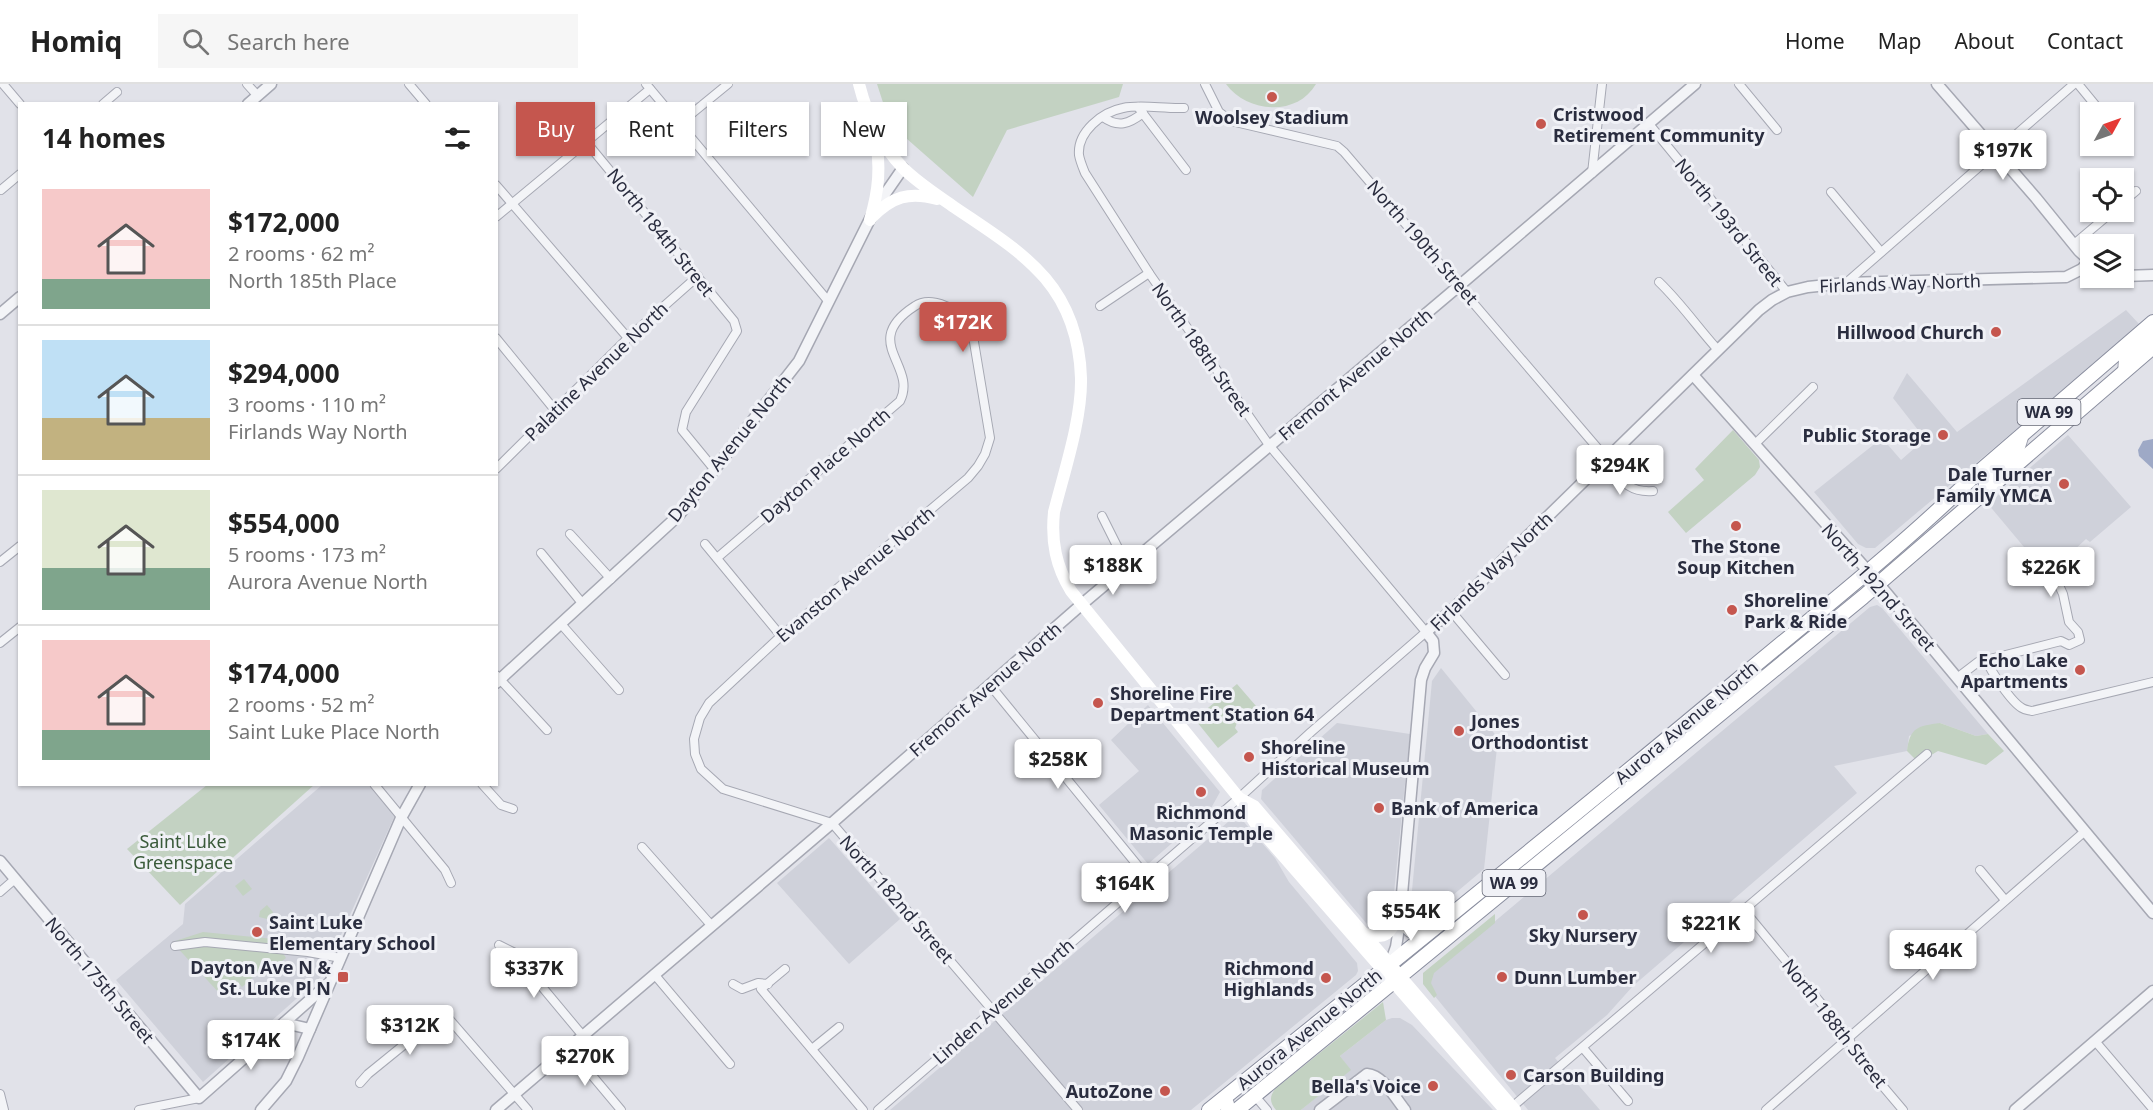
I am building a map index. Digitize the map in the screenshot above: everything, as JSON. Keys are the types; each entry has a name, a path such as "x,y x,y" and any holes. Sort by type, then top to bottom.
{"highway":[{"name":"Aurora Avenue North","path":"1209,1110 1226,1104 1386,967 1658,747 1868,571 2153,322"},
{"name":"Aurora Avenue North","path":"1237,1110 1878,584 2153,347"}],"main road":[{"path":"859,84 865,102"},
{"path":"870,220 879,181 878,156"},
{"path":"893,156 903,168 1034,265 1059,298 1072,326 1080,360 1080,397 1054,512 1053,540 1064,580 1239,798 1257,826 1397,979 1510,1109"},
{"path":"870,220 882,207 904,196 923,195 949,203"},
{"path":"2124,373 2125,360 2153,336"},
{"path":"1984,493 1986,477 2018,450 2023,434"},
{"path":"1676,750 1677,731"},
{"path":"1654,768 1658,747"},
{"path":"1239,798 1254,806 1365,934 1386,967"},
{"path":"1535,847 1536,865"},
{"path":"1365,934 1385,935 1392,928 1399,914"},
{"path":"1399,914 1407,929 1415,933 1436,926"}],"street":[{"path":"3,84 18,102"},
{"path":"248,84 257,95"},
{"path":"250,102 271,84"},
{"path":"409,84 424,102"},
{"path":"695,111 728,84"},
{"name":"North 190th Street","path":"1205,84 1219,112 1231,121 1337,146 1344,152 1460,285 1622,480 1636,491 1653,491"},
{"path":"1592,173 1602,84"},
{"name":"Fremont Avenue North","path":"496,1110 832,824 1081,604 1695,84"},
{"path":"1739,84 1777,130"},
{"path":"1938,84 2080,251"},
{"path":"1846,283 2076,84 2092,102"},
{"path":"595,136 648,87 661,102"},
{"path":"105,102 117,92"},
{"name":"North 188th Street","path":"1184,108 1141,110 1122,108 1103,117 1087,129 1080,143 1079,156 1085,173 1093,189 1149,273 1269,445 1426,632"},
{"path":"1103,117 1114,124 1124,124 1141,110 1186,170"},
{"name":"North 193rd Street","path":"1649,124 1787,292"},
{"path":"695,143 829,302"},
{"name":"North 184th Street","path":"595,153 734,321 737,331 686,412 682,430 714,469"},
{"path":"498,215 571,156"},
{"name":"Dayton Avenue North","path":"498,679 679,515 799,361 870,220 903,168"},
{"path":"1,190 18,176"},
{"path":"498,187 628,338"},
{"path":"1831,192 1881,252"},
{"path":"2074,244 2100,222"},
{"name":"Firlands Way North","path":"1386,967 1396,947 1421,680 1435,648 1426,632 1451,611 1605,459 1772,300 1787,292 1808,287 1846,283 2066,277 2080,270"},
{"path":"1100,306 1149,273"},
{"path":"2134,276 2153,275"},
{"name":"Palatine Avenue North","path":"498,467 628,338 698,276"},
{"path":"1659,282 1682,304 1692,321 1718,350"},
{"path":"0,314 18,299"},
{"name":"Dayton Place North","path":"717,558 900,400 904,392 904,384 900,368 890,347 891,335 895,324 919,303 944,304 969,324 974,336 990,438"},
{"path":"498,340 554,409"},
{"name":"North 192nd Street","path":"1693,375 1868,571 2153,913"},
{"path":"1755,444 1813,387"},
{"name":"Evanston Avenue North","path":"709,703 782,636 968,478 981,460 990,438"},
{"path":"1102,516 1127,566"},
{"path":"570,534 611,579"},
{"path":"705,544 782,636"},
{"path":"0,562 18,548"},
{"path":"541,553 582,603"},
{"path":"1957,678 1978,662 2061,641 2069,645 2080,640 2078,632 2069,622 2063,594 2047,563"},
{"path":"1451,611 1505,675"},
{"path":"2061,641 2069,622"},
{"path":"561,624 619,690"},
{"path":"0,643 18,629"},
{"name":"Linden Avenue North","path":"878,1110 1239,798 1426,632"},
{"path":"1986,660 1992,672 2016,702 2022,708 2032,711 2153,682"},
{"path":"498,679 547,730"},
{"path":"990,685 1147,877"},
{"name":"North 182nd Street","path":"709,703 700,718 694,739 695,754 702,769 711,780 723,789 832,824 1078,1110"},
{"path":"1510,1109 1927,754"},
{"path":"376,786 445,870 451,883"},
{"path":"261,1110 286,1081 401,818 419,786"},
{"path":"484,786 501,805 513,809"},
{"path":"1766,1110 2084,832"},
{"path":"642,847 711,925"},
{"name":"North 175th Street","path":"0,861 199,1098"},
{"path":"1980,870 2005,900"},
{"path":"0,892 15,879"},
{"name":"North 188th Street","path":"1743,909 1850,1037 1853,1051 1904,1110"},
{"path":"175,946 204,942 308,951 341,958"},
{"path":"499,945 513,952 583,1036"},
{"path":"764,987 785,969"},
{"path":"654,974 730,1065"},
{"path":"139,1110 199,1098 329,983"},
{"path":"733,984 742,989 758,983 764,987 863,1110"},
{"path":"2015,1110 2153,991"},
{"path":"360,1083 437,1018 443,1017 450,1020 528,1110"},
{"path":"284,1023 310,1029"},
{"path":"812,1049 839,1028"},
{"path":"2095,1041 2153,1109"},
{"path":"569,1048 621,1110"},
{"path":"1583,1048 1628,1101"},
{"path":"1320,1110 1367,1074 1373,1074 1379,1078 1405,1110"},
{"path":"0,1094 4,1110"},
{"path":"1255,1096 1267,1110"}],"shaded area":[{"path":"2126,310 2140,325 1875,548 1866,548 1858,544 1814,492 1882,438 1901,460 1925,439 1893,398 1907,373 1957,432"},
{"path":"2068,435 2131,507 2090,542 2086,539 2056,567 2029,553 1988,504"},
{"path":"1877,605 1882,608 1988,734 1976,736 1940,723 1909,736 1907,751 1834,766 1857,793 1633,986 1607,1015 1555,1058 1600,1110 1528,1110 1434,995 1429,983 1432,974 1870,607"},
{"path":"1441,668 1498,738 1484,869 1421,922 1409,922 1432,681"},
{"path":"1148,705 1220,792 1210,810 1148,864 1099,805 1139,771 1111,740"},
{"path":"1337,723 1410,734 1391,923 1372,930 1261,799 1262,790"},
{"name":"Saint Luke Elementary School","path":"321,786 369,786 395,815 323,975 203,1082 116,980 183,924 185,904"},
{"path":"1235,816 1244,822 1275,858 1289,882 1357,963 1356,975 1191,1110 890,1110"},
{"path":"829,838 900,919 849,964 777,883"},
{"path":"1400,1018 1412,1025 1493,1110 1301,1110 1350,1070 1340,1056 1386,1020"}],"green space":[{"path":"877,84 1123,84 1119,97 1007,130 973,197 907,139 907,102 883,102"},
{"name":"Woolsey Stadium","path":"1226,84 1316,84 1308,95 1297,102 1272,107 1246,101"},
{"path":"1733,430 1759,460 1760,467 1755,475 1686,533 1668,512 1704,480 1695,469"},
{"path":"1237,684 1256,706 1238,720 1235,728 1238,732 1218,748 1197,722 1197,717"},
{"path":"1940,723 1976,736 1988,734 2004,751 1986,765 1938,751 1928,757 1921,754 1915,759 1907,751 1913,732 1926,725"},
{"name":"Saint Luke Greenspace","path":"206,786 313,786 180,905 127,849"},
{"path":"244,879 252,889 243,896 235,886"},
{"path":"267,905 273,912 271,920 259,917 260,911"},
{"path":"1495,914 1495,923 1434,973 1431,983 1437,995 1434,998 1423,984 1423,973"},
{"path":"203,932 274,939 279,944 299,947 283,953 286,958 269,972 264,967 242,987 237,981 221,995 172,942"},
{"path":"1383,1002 1386,1020 1340,1056 1351,1070 1301,1110 1276,1110 1271,1100 1275,1089"}],"water":[{"path":"2153,439 2153,469 2139,456 2138,450 2143,441"}],"place":[{"name":"Woolsey Stadium","path":"1272,97"},
{"name":"Cristwood Retirement Community","path":"1541,124"},
{"name":"Hillwood Church","path":"1996,332"},
{"name":"Public Storage","path":"1943,435"},
{"name":"Dale Turner Family YMCA","path":"2064,484"},
{"name":"The Stone Soup Kitchen","path":"1736,526"},
{"name":"Shoreline Park & Ride","path":"1732,610"},
{"name":"Echo Lake Apartments","path":"2080,670"},
{"name":"Shoreline Fire Department Station 64","path":"1098,703"},
{"name":"Jones Orthodontist","path":"1459,731"},
{"name":"Shoreline Historical Museum","path":"1249,757"},
{"name":"Richmond Masonic Temple","path":"1201,792"},
{"name":"Bank of America","path":"1379,808"},
{"name":"Sky Nursery","path":"1583,915"},
{"name":"Saint Luke Elementary School","path":"257,932"},
{"name":"Dayton Ave N & St. Luke Pl N","path":"343,977"},
{"name":"Dunn Lumber","path":"1502,977"},
{"name":"Richmond Highlands","path":"1326,978"},
{"name":"Carson Building","path":"1511,1075"},
{"name":"Bella's Voice","path":"1433,1086"},
{"name":"AutoZone","path":"1165,1091"}]}
